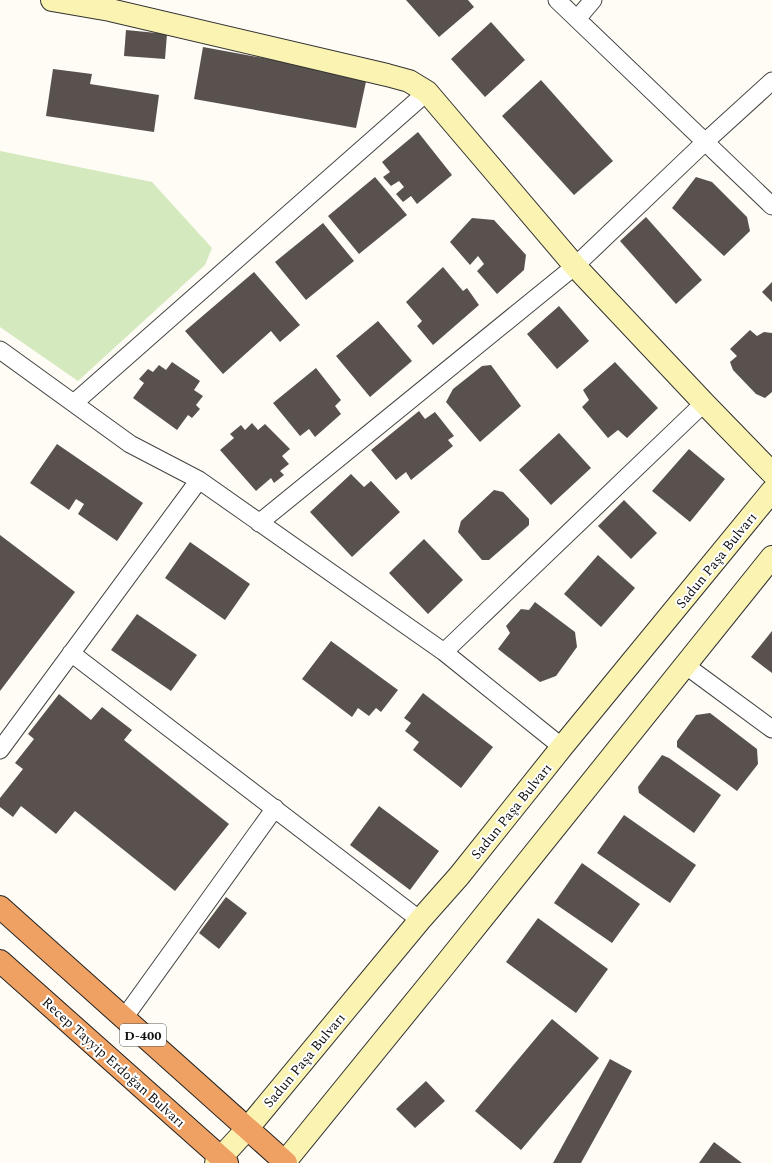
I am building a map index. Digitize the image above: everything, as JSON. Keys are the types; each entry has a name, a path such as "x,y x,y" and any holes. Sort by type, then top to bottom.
{"highway":[{"name":"D-400","path":"0,907 285,1163"},
{"name":"Recep Tayyip Erdoğan Bulvarı","path":"0,961 222,1161"}],"main road":[{"path":"52,0 110,10 387,75 409,81 427,92 575,266 704,403 772,472"},
{"name":"Sadun Paşa Bulvarı","path":"222,1161 420,920 459,876 772,491"},
{"path":"285,1163 772,557"}],"street":[{"path":"557,0 772,206"},
{"path":"577,19 593,0"},
{"path":"259,523 575,266 705,142 772,81"},
{"path":"74,403 427,92"},
{"path":"0,350 130,444 199,480 444,652 562,748"},
{"path":"444,652 704,403"},
{"path":"0,750 199,480"},
{"path":"71,653 420,920"},
{"path":"685,665 772,728"},
{"path":"124,1018 275,808"}],"green space":[{"path":"0,151 152,182 212,248 205,265 78,381 0,327"}],"building":[{"path":"406,0 468,0 474,7 439,37"},
{"path":"491,22 525,60 485,97 451,59"},
{"path":"126,30 167,34 165,59 124,56"},
{"path":"203,47 367,77 356,128 194,99"},
{"path":"53,69 92,74 90,84 159,95 154,132 46,116"},
{"path":"541,80 613,161 574,195 502,116"},
{"path":"418,132 452,175 417,204 411,196 403,202 396,194 404,187 399,181 391,186 383,177 390,172 382,162"},
{"path":"375,177 407,215 359,254 328,216"},
{"path":"696,177 712,182 747,217 750,231 724,256 672,208"},
{"path":"646,217 702,280 676,304 620,241"},
{"path":"472,218 494,220 526,255 524,270 497,294 477,271 484,264 478,256 470,265 450,242"},
{"path":"323,223 354,261 306,300 275,262"},
{"path":"443,267 463,291 467,288 479,305 433,345 417,326 422,321 406,302"},
{"path":"254,272 300,325 280,342 271,331 223,374 185,331"},
{"path":"772,282 772,302 762,292"},
{"path":"559,306 589,341 557,369 527,334"},
{"path":"378,321 412,361 370,397 336,356"},
{"path":"750,330 757,336 764,332 772,333 772,392 765,398 756,394 733,370 730,362 737,356 730,349"},
{"path":"172,362 200,381 194,390 203,396 196,405 200,409 192,418 188,415 177,430 133,398 144,383 139,379 148,369 153,372 159,365 166,370"},
{"path":"615,362 658,408 627,438 618,430 608,438 582,407 589,400 583,390"},
{"path":"491,365 521,406 480,442 446,402 453,389 482,366"},
{"path":"316,368 341,400 335,406 341,414 315,437 309,429 300,436 273,403"},
{"path":"419,411 425,419 435,412 454,436 448,440 453,446 411,480 406,472 396,480 371,450"},
{"path":"252,423 258,430 265,424 290,449 282,456 289,464 280,471 284,475 274,483 271,478 256,491 220,450 234,438 230,434 241,425 245,430"},
{"path":"559,433 591,468 551,505 519,470"},
{"path":"57,444 143,503 117,541 78,514 84,504 76,499 69,510 30,483"},
{"path":"689,449 725,479 690,522 652,491"},
{"path":"351,474 364,487 371,481 400,512 352,557 310,512"},
{"path":"494,490 503,492 529,519 529,525 489,560 482,560 458,532 461,521"},
{"path":"624,500 657,533 631,559 598,526"},
{"path":"0,535 75,592 0,691"},
{"path":"424,539 463,580 428,614 389,573"},
{"path":"190,542 250,584 225,620 165,578"},
{"path":"598,555 635,588 601,627 564,594"},
{"path":"535,602 575,632 577,647 556,676 540,682 498,649 510,633 506,626 521,609 529,610"},
{"path":"137,614 197,655 171,691 111,650"},
{"path":"772,631 772,673 751,657"},
{"path":"331,641 398,690 381,712 376,708 369,716 358,708 352,717 302,679"},
{"path":"423,693 493,747 461,788 413,750 419,742 405,731 411,723 404,718"},
{"path":"59,694 91,720 102,707 132,730 124,740 229,824 175,891 75,811 56,834 21,806 13,817 0,807 0,798 23,769 15,763 34,739 28,734"},
{"path":"710,713 757,749 758,764 737,791 677,747 677,741 696,715"},
{"path":"662,755 669,758 721,795 694,833 639,793 638,787"},
{"path":"379,806 439,851 410,890 350,845"},
{"path":"624,815 696,865 670,903 597,853"},
{"path":"582,863 640,904 612,943 554,903"},
{"path":"226,897 247,913 219,949 199,933"},
{"path":"538,918 608,969 576,1013 506,962"},
{"path":"552,1019 599,1058 521,1150 475,1111"},
{"path":"610,1059 632,1071 581,1163 553,1163"},
{"path":"426,1081 445,1101 415,1128 396,1109"},
{"path":"714,1142 742,1163 699,1163"}]}
